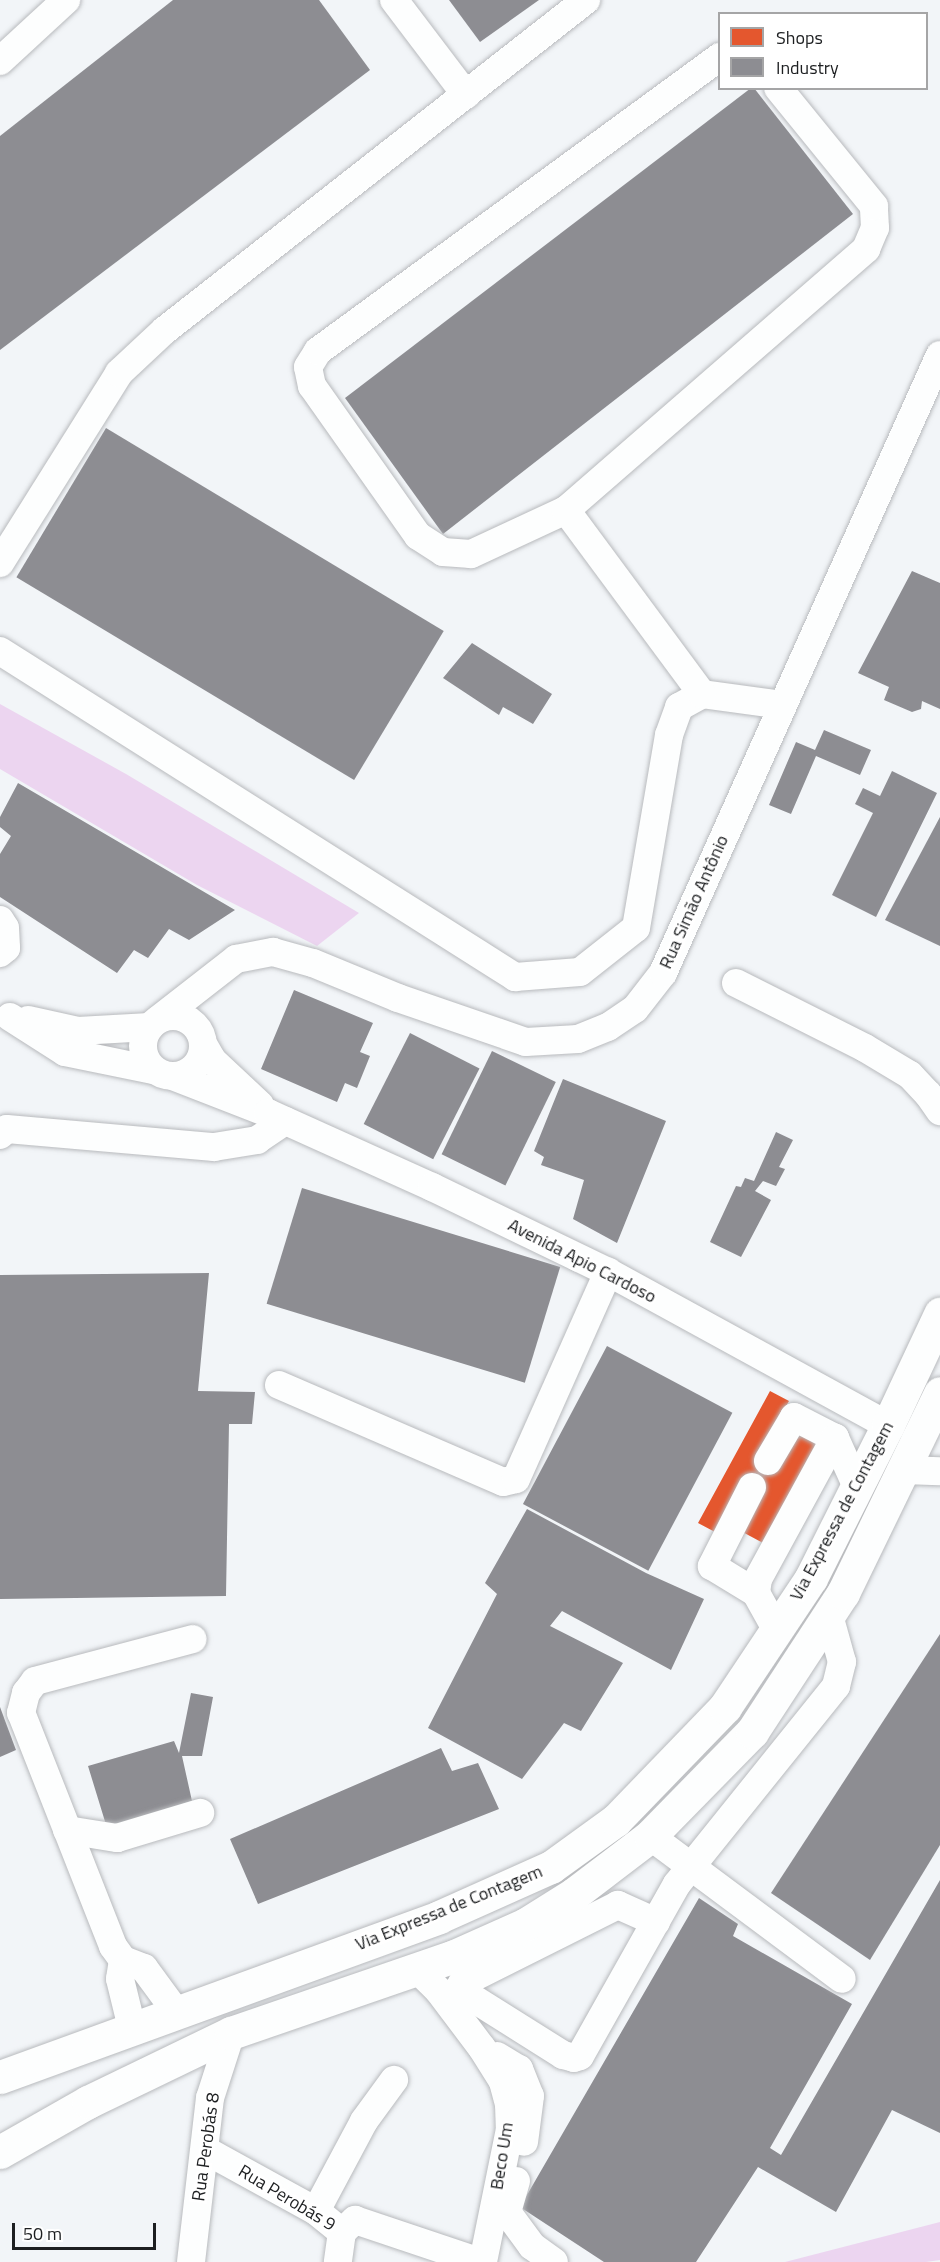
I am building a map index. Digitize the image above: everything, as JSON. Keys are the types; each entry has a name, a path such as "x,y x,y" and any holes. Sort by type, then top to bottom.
{"highway":[{"name":"Via Expressa de Contagem","path":"0,2077 439,1917 550,1867 616,1820 725,1707 811,1578 888,1425 940,1314"},
{"name":"Via Expressa de Contagem","path":"0,2152 88,2102 231,2033 406,1974 526,1924 574,1894 650,1836 753,1732 843,1593 903,1470 935,1419"}],"street":[{"path":"0,61 66,0"},
{"path":"394,0 466,95"},
{"path":"0,563 119,373 165,330 586,0"},
{"path":"718,58 318,351 308,367 312,386 418,536 443,552 471,554 566,510 866,249 875,228 874,206 780,90"},
{"name":"Rua Simão Antônio","path":"155,1023 174,1006 196,993 236,959 273,952 313,963 399,998 526,1042 578,1039 608,1027 635,1009 663,973 782,705 938,364"},
{"path":"566,510 702,694"},
{"path":"0,651 515,977 580,972 636,928 672,719 679,707 702,694 782,705"},
{"path":"0,920 5,928 6,948 0,953"},
{"path":"736,983 865,1048 910,1075 940,1111"},
{"path":"196,993 194,1011 201,1038 196,1066 187,1073 164,1073 146,1060 143,1049 155,1023 171,1016 192,1023 201,1038"},
{"name":"Avenida Apio Cardoso","path":"5,1015 78,1030 155,1023"},
{"name":"Avenida Apio Cardoso","path":"5,1015 65,1052 164,1073 277,1117 608,1272 888,1425"},
{"name":"Avenida Apio Cardoso","path":"201,1038 213,1061 277,1117"},
{"path":"0,1135 7,1129 214,1147 256,1140 277,1117"},
{"path":"279,1385 502,1482 516,1479 608,1272"},
{"path":"768,1461 794,1417 835,1438 857,1487"},
{"path":"756,1593 758,1579 835,1438"},
{"path":"903,1470 940,1471"},
{"path":"752,1487 712,1566 756,1593 776,1629"},
{"path":"656,1922 618,1905 462,1983 460,1987 463,1992 563,2055 573,2058 579,2056 656,1922 677,1884 836,1686 842,1662 829,1615"},
{"path":"177,2013 144,1968 123,1960 113,1946 21,1713 26,1693 35,1682 193,1639"},
{"path":"67,1830 117,1838 201,1813"},
{"path":"650,1836 842,1979"},
{"path":"123,1960 120,1979 132,2028"},
{"name":"Beco Um","path":"406,1974 438,1991 482,2048 503,2082 509,2104 510,2129 481,2262"},
{"name":"Rua Perobás 8","path":"191,2262 210,2098 231,2033"},
{"path":"482,2048 519,2069 530,2096 522,2159 507,2212 532,2246 554,2262"},
{"path":"316,2211 364,2121 394,2080"},
{"name":"Rua Perobás 9","path":"205,2150 316,2211 342,2232 338,2262"},
{"path":"342,2232 355,2220 481,2262"}],"shaded area":[{"path":"0,704 126,774 359,913 317,946 197,885 0,769"},
{"path":"940,2222 940,2260 926,2262 785,2262"}],"building: Shops":[{"path":"770,1391 789,1401 759,1456 794,1431 817,1444 763,1543 737,1529 715,1532 698,1523"}],"building: Industry":[{"path":"173,0 319,0 370,70 0,350 0,136"},
{"path":"449,0 539,0 480,42"},
{"path":"748,90 756,90 853,214 443,534 345,398"},
{"path":"106,428 444,631 354,780 16,577"},
{"path":"912,571 940,583 940,709 922,701 921,709 912,712 884,700 889,687 858,673"},
{"path":"472,643 552,694 533,724 503,707 499,715 443,678"},
{"path":"824,730 871,750 860,775 816,756 791,814 769,805 796,742 815,750"},
{"path":"892,771 937,793 876,917 832,895 873,813 855,804 863,788 880,796"},
{"path":"18,783 235,910 189,940 169,929 148,958 134,950 117,973 0,897 0,854 11,836 0,827 0,817"},
{"path":"940,817 940,946 885,920"},
{"path":"294,990 373,1023 360,1052 370,1056 357,1088 345,1083 337,1102 261,1069"},
{"path":"410,1033 479,1068 433,1159 364,1124"},
{"path":"492,1051 556,1082 505,1185 442,1154"},
{"path":"563,1079 666,1121 617,1243 573,1219 584,1180 541,1165 544,1157 534,1151"},
{"path":"776,1132 793,1140 779,1167 785,1169 776,1186 763,1181 755,1191 771,1200 741,1257 710,1242 736,1186 741,1187 745,1178 754,1181"},
{"path":"302,1188 560,1267 525,1383 267,1304"},
{"path":"209,1273 198,1391 255,1392 252,1424 229,1424 226,1596 0,1599 0,1275"},
{"path":"607,1346 732,1413 648,1571 523,1504"},
{"path":"527,1509 646,1573 704,1599 671,1670 562,1611 550,1626 623,1663 581,1731 564,1723 522,1779 428,1728 497,1594 485,1583"},
{"path":"940,1634 940,1845 870,1960 771,1893"},
{"path":"191,1693 213,1697 202,1756 182,1756 192,1801 107,1828 88,1766 174,1741 179,1753"},
{"path":"0,1707 16,1750 0,1757"},
{"path":"441,1748 452,1771 478,1763 499,1809 258,1904 230,1839"},
{"path":"940,1880 940,2133 892,2110 836,2212 758,2167 696,2262 604,2262 520,2207 699,1898 738,1924 733,1936 852,2004 770,2148 781,2155"}]}
